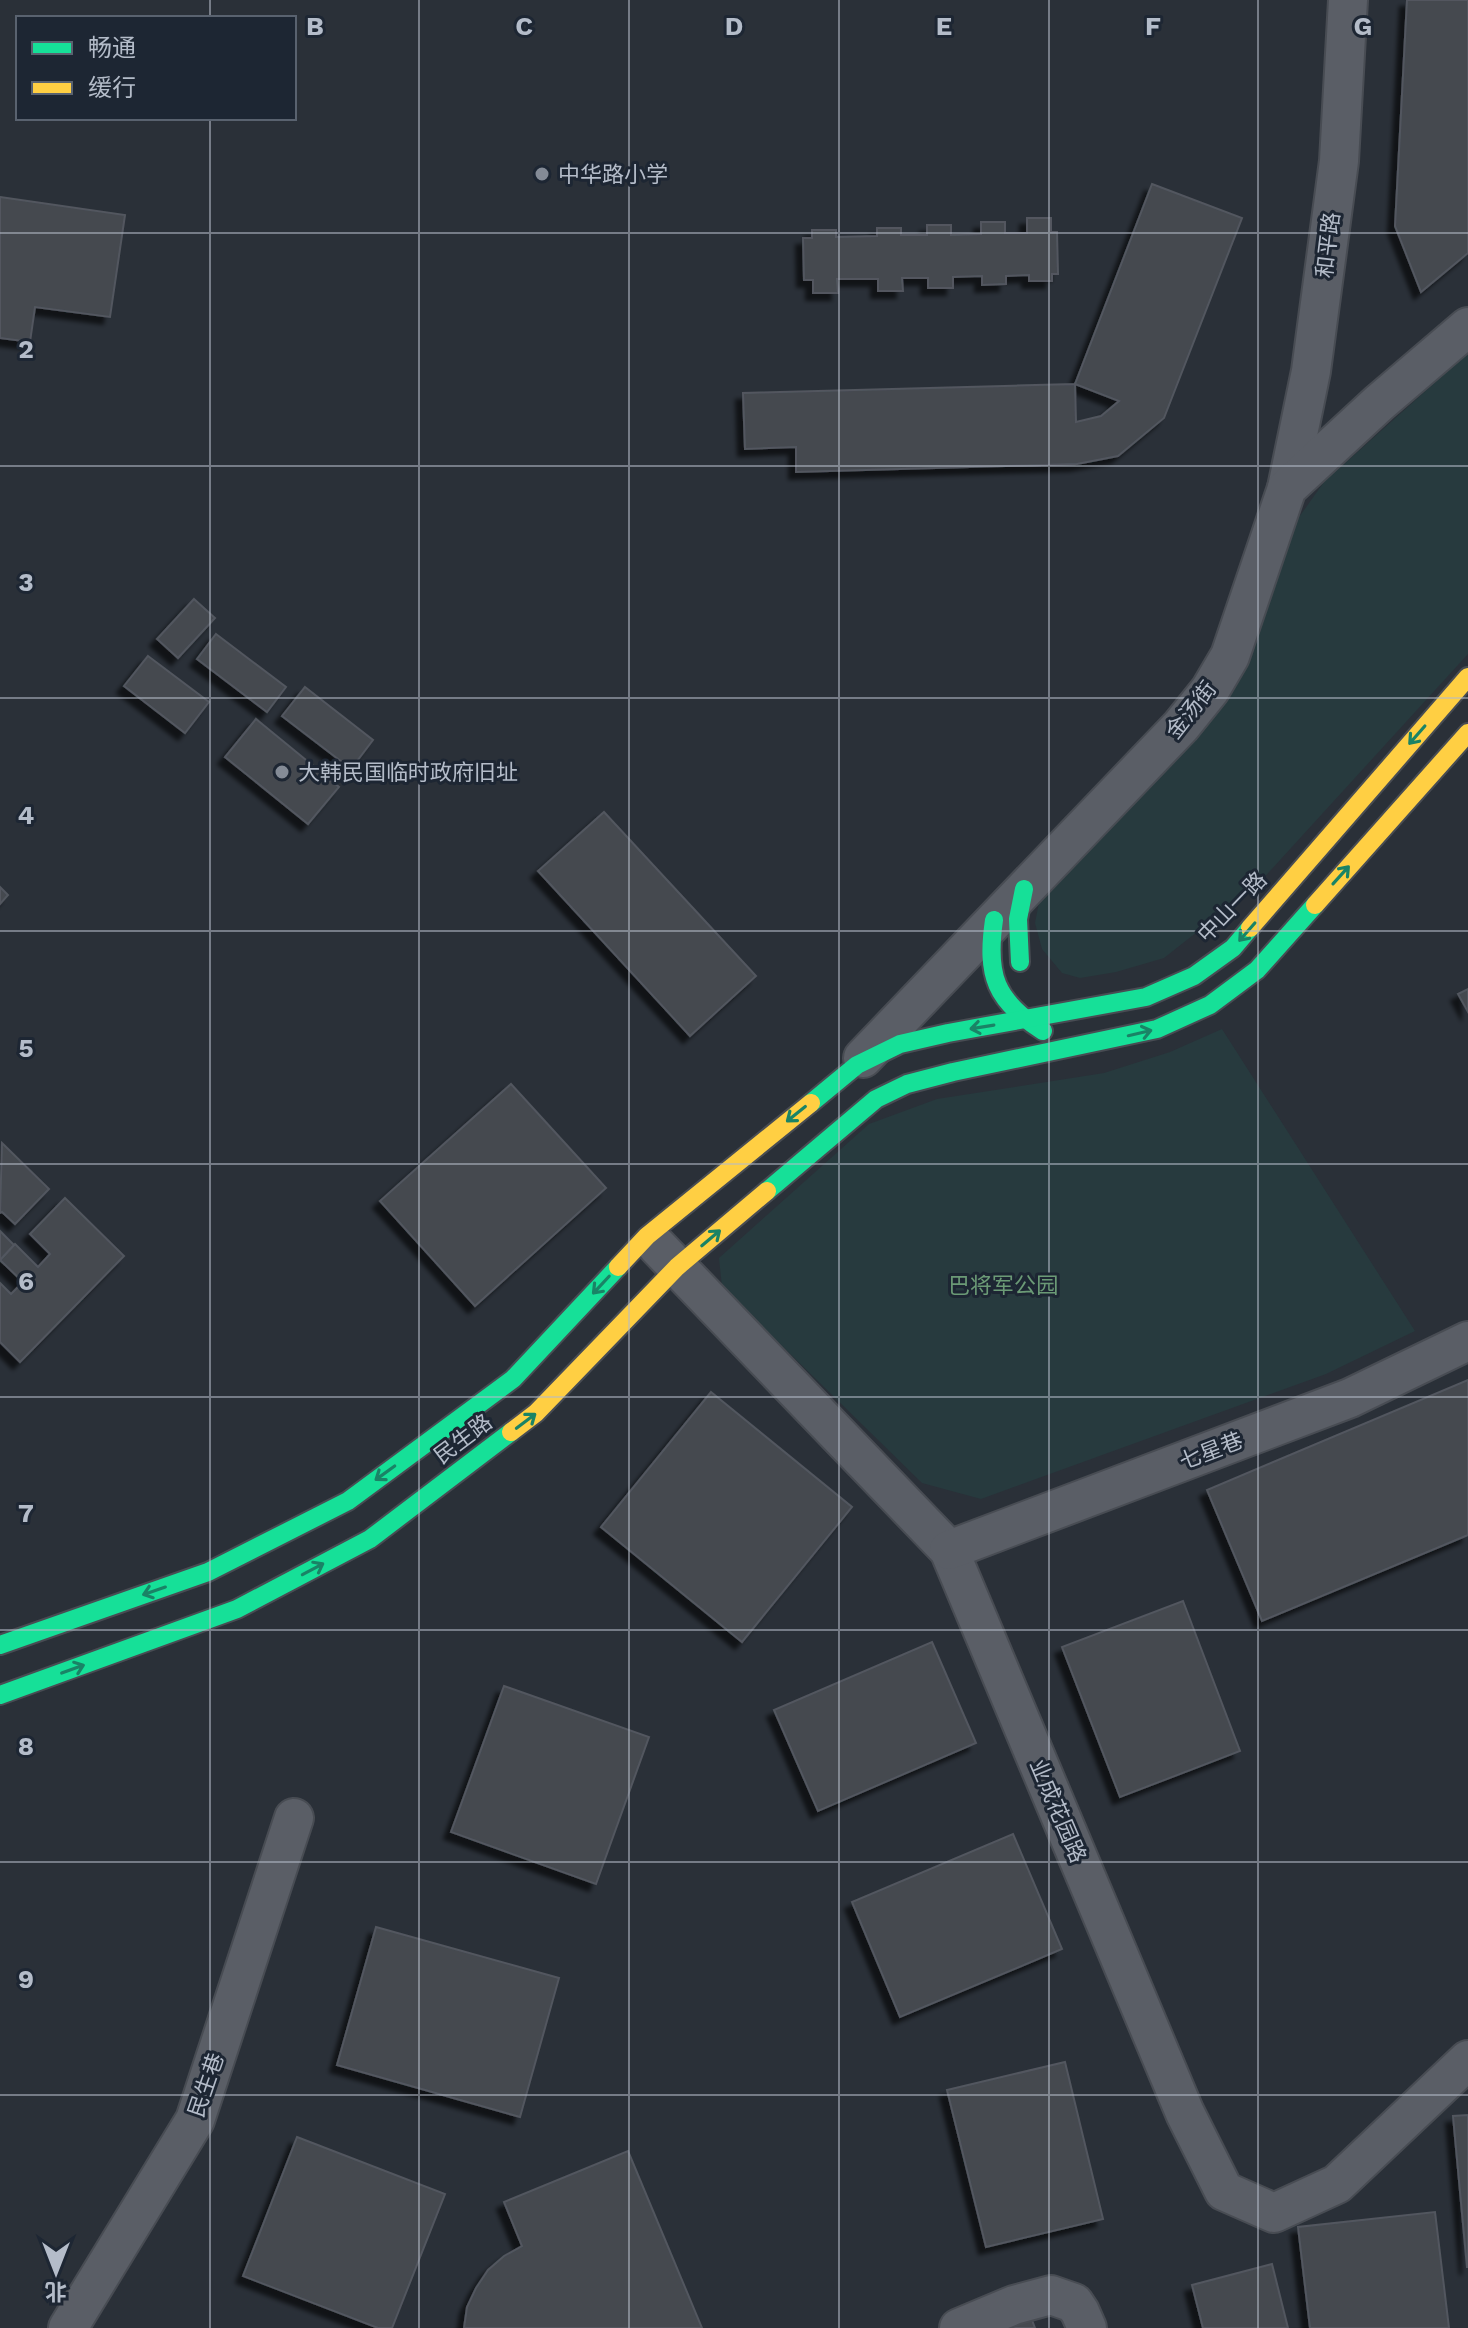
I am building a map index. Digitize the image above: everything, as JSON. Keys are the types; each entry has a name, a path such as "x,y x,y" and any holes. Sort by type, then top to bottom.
{"main road":[{"name":"中山一路","path":"857,1065 900,1044 1146,997 1194,976 1233,948 1468,677"},
{"path":"994,920 989,949 996,986 1011,1008 1024,1020 1064,1038 1096,1043 1157,1029 1210,1005 1257,970 1468,733"},
{"path":"1024,889 1018,919 1018,943 1021,971 1027,980"},
{"path":"1044,996 1054,1003 1092,1008"},
{"name":"民生路","path":"0,1695 237,1609 370,1539 536,1413 677,1267 876,1099 907,1084 953,1072 1096,1043"},
{"name":"民生路","path":"0,1645 208,1572 348,1501 513,1379 647,1236 857,1065"}],"street":[{"name":"和平路","path":"1287,488 1311,371 1339,161 1348,0"},
{"name":"金汤街","path":"857,1065 1181,726 1210,690 1230,656 1287,488 1468,327"},
{"name":"业成花园路","path":"647,1236 949,1550 1185,2113 1224,2191 1274,2213 1337,2184 1468,2060"},
{"name":"七星巷","path":"949,1550 1350,1398 1468,1341"},
{"name":"民生巷","path":"68,2328 195,2120 294,1818"},
{"path":"959,2328 1014,2305 1051,2295 1074,2303 1087,2328"}],"green space":[{"path":"1468,353 1468,654 1259,883 1164,958 1116,972 1080,978 1062,973 1042,949 1035,923 1040,897 1191,739 1292,527 1324,482"},
{"name":"巴将军公园","path":"1222,1029 1415,1331 1326,1374 981,1499 922,1483 722,1287 719,1258 869,1124 937,1099 1104,1073 1170,1052"}],"building":[{"path":"1407,0 1468,0 1468,253 1421,292 1395,226"},
{"path":"1152,184 1242,218 1164,418 1118,456 1077,464 796,472 796,447 745,449 743,393 1075,384","holes":["1075,384 1119,401 1101,416 1076,422"]},
{"path":"0,197 125,215 110,317 35,307 30,342 0,338"},
{"path":"1027,218 1051,218 1051,232 1057,232 1058,274 1052,274 1052,281 1029,281 1029,275 1006,276 1006,284 982,285 982,276 953,277 953,288 928,288 928,278 902,278 903,291 878,291 878,279 837,279 838,293 813,293 813,280 804,280 803,238 812,238 812,230 836,230 836,237 877,236 877,228 901,228 901,235 927,235 927,225 951,225 951,235 981,234 981,222 1005,222 1005,233 1027,233"},
{"path":"194,599 215,618 178,658 157,639"},
{"name":"大韩民国临时政府旧址","path":"216,634 286,687 267,712 197,659"},
{"path":"148,656 209,702 185,733 124,686"},
{"name":"大韩民国临时政府旧址","path":"305,687 373,740 351,769 282,716"},
{"name":"大韩民国临时政府旧址","path":"256,719 339,787 308,824 225,757"},
{"path":"604,812 756,976 690,1036 538,871"},
{"path":"0,887 8,895 0,904"},
{"path":"1468,989 1468,1012 1458,994"},
{"path":"511,1084 606,1188 475,1306 380,1201"},
{"path":"2,1143 49,1189 15,1224 0,1213"},
{"path":"65,1198 124,1256 20,1362 0,1342 0,1283 11,1294 23,1282 0,1260 15,1244 38,1267 50,1254 30,1234"},
{"path":"0,1231 14,1245 0,1260"},
{"path":"1468,1380 1468,1535 1262,1621 1207,1490"},
{"path":"711,1392 852,1507 742,1642 601,1527"},
{"path":"1183,1601 1240,1751 1120,1797 1062,1647"},
{"path":"932,1642 976,1743 818,1811 774,1710"},
{"path":"504,1686 649,1737 596,1884 451,1832"},
{"path":"1013,1834 1062,1949 900,2017 852,1902"},
{"path":"376,1927 559,1978 520,2117 337,2065"},
{"path":"1065,2062 1103,2219 986,2247 947,2090"},
{"path":"1468,2115 1468,2267 1467,2267 1453,2116"},
{"path":"297,2137 445,2194 392,2328 378,2328 243,2276"},
{"path":"628,2151 702,2328 464,2328 467,2307 488,2270 522,2246 504,2202"},
{"path":"1435,2212 1449,2328 1310,2328 1298,2227"},
{"path":"1272,2264 1288,2328 1203,2328 1192,2285"},
{"path":"1030,2315 1035,2328 998,2328"}],"traffic: fast":[{"path":"1020,962 1018,919 1024,889"},
{"path":"767,1191 876,1099 907,1084 1157,1029 1210,1005 1257,970 1315,905"},
{"path":"994,920 992,956 998,985 1014,1009 1043,1031"},
{"path":"811,1103 857,1065 900,1044 1146,997 1194,976 1233,948 1250,928"},
{"path":"0,1645 208,1572 348,1501 513,1379 618,1267"},
{"path":"0,1695 237,1609 370,1539 511,1432"}],"traffic: slow":[{"path":"1250,928 1468,677"},
{"path":"1315,905 1468,733"},
{"path":"618,1267 647,1236 811,1103"},
{"path":"511,1432 536,1413 677,1267 767,1191"}],"place":[{"name":"中华路小学","path":"542,174"},
{"name":"大韩民国临时政府旧址","path":"282,772"}]}
